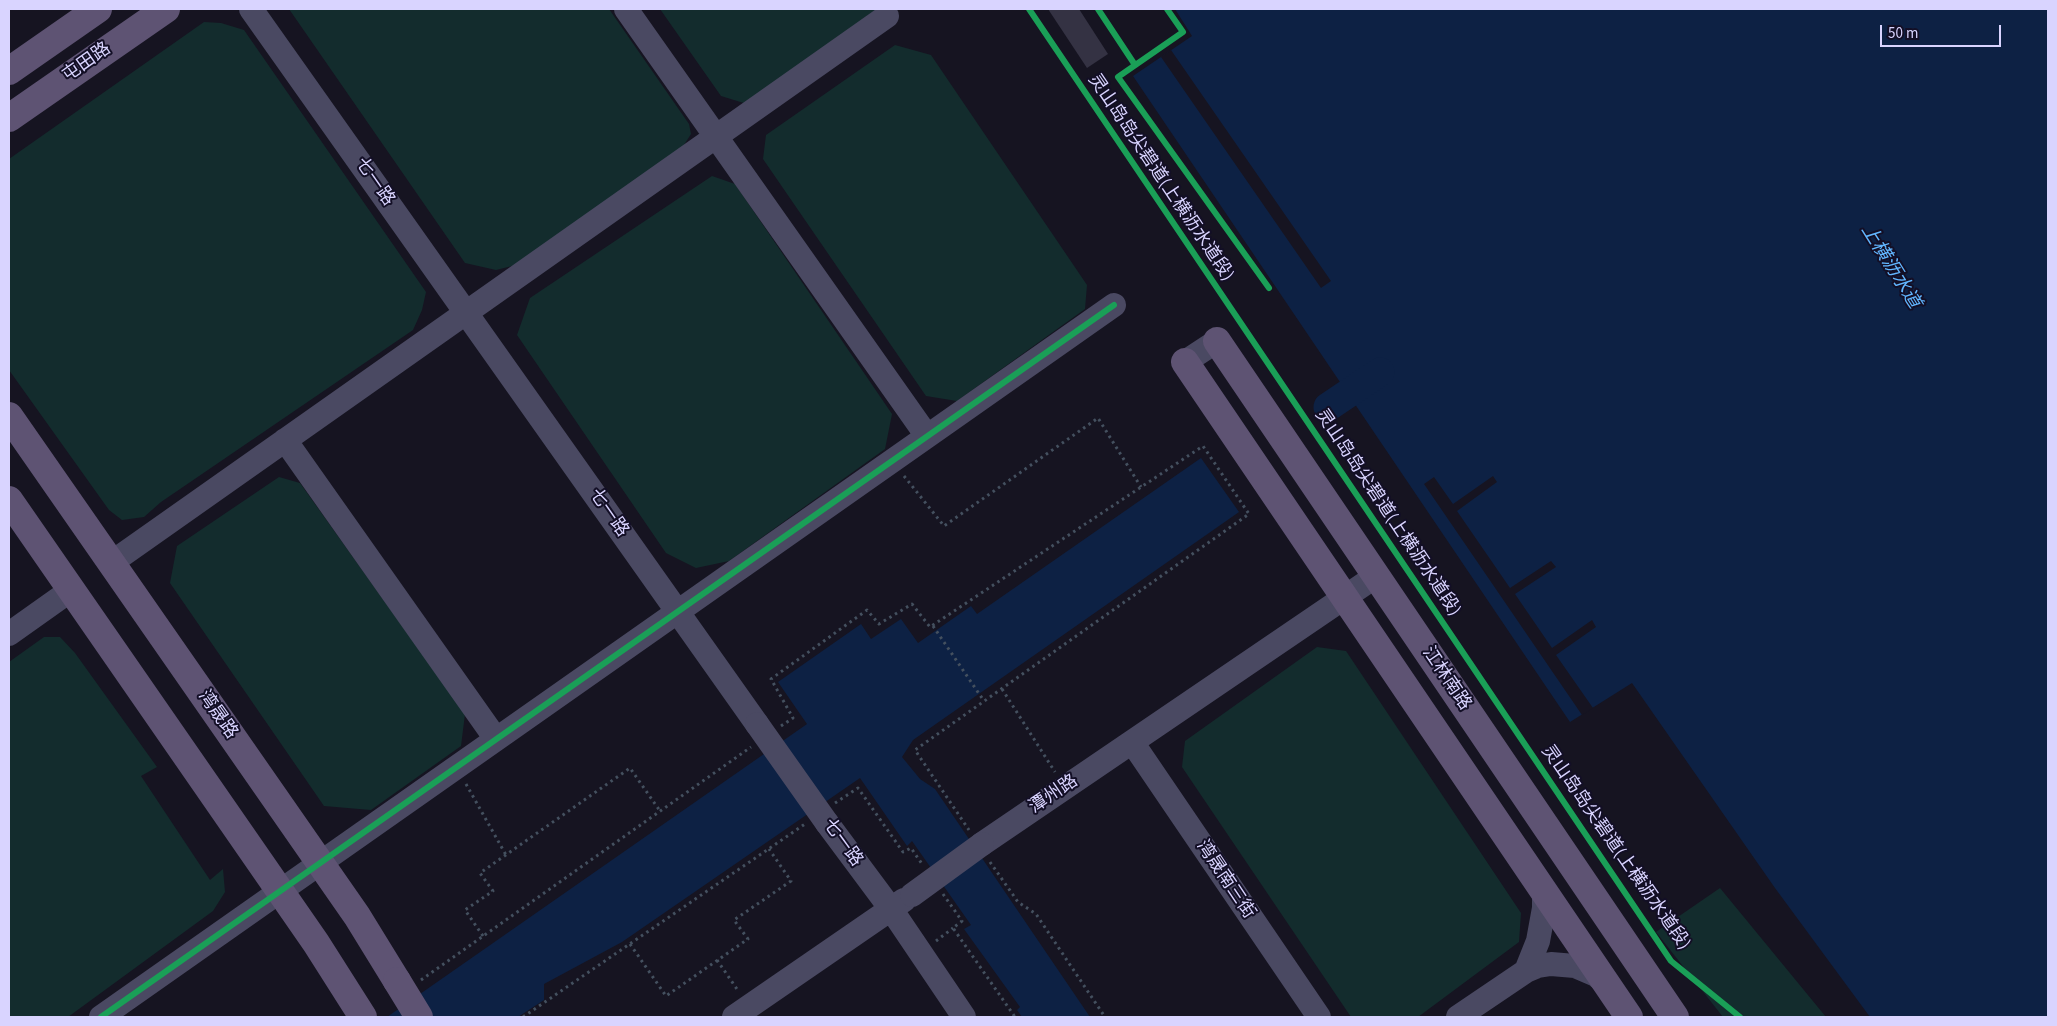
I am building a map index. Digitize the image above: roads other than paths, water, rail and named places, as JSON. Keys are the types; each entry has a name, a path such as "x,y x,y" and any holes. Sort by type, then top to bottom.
{"main road":[{"path":"9,71 98,9"},
{"name":"屯田路","path":"9,118 166,9"},
{"name":"江林南路","path":"1217,341 1675,1017"},
{"path":"1185,362 1629,1017"},
{"name":"湾晟路","path":"9,416 405,983 419,1017"},
{"path":"9,500 280,891 360,1013"}],"street":[{"name":"七一路","path":"251,9 763,733 891,909 964,1017"},
{"path":"626,9 927,436"},
{"path":"111,562 887,16"},
{"path":"101,1017 1114,305"},
{"path":"1185,362 1217,341"},
{"path":"285,440 496,739"},
{"name":"潭州路","path":"742,1012 1065,787 1376,576"},
{"path":"9,634 71,590"},
{"name":"湾晟南三街","path":"1132,742 1319,1017"},
{"path":"1526,971 1538,941 1544,908 1544,892"},
{"path":"1458,1017 1526,971 1550,964 1563,964 1585,970 1604,982"}],"water":[{"name":"上横沥水道","path":"1175,9 2048,9 2048,1017 1870,1017 1775,888 1632,683 1570,722 1133,76 1192,36"},
{"path":"1201,458 1239,512 913,740 902,757 920,779 935,789 1090,1017 1022,1017 1017,1010 1020,1007 964,929 971,925 912,841 907,846 860,778 622,942 544,984 544,1000 518,1017 387,1017 807,724 778,682 861,624 871,639 901,619 918,643 971,606 977,614"}],"waterway":[{"path":"1328,407 1380,372"}]}
